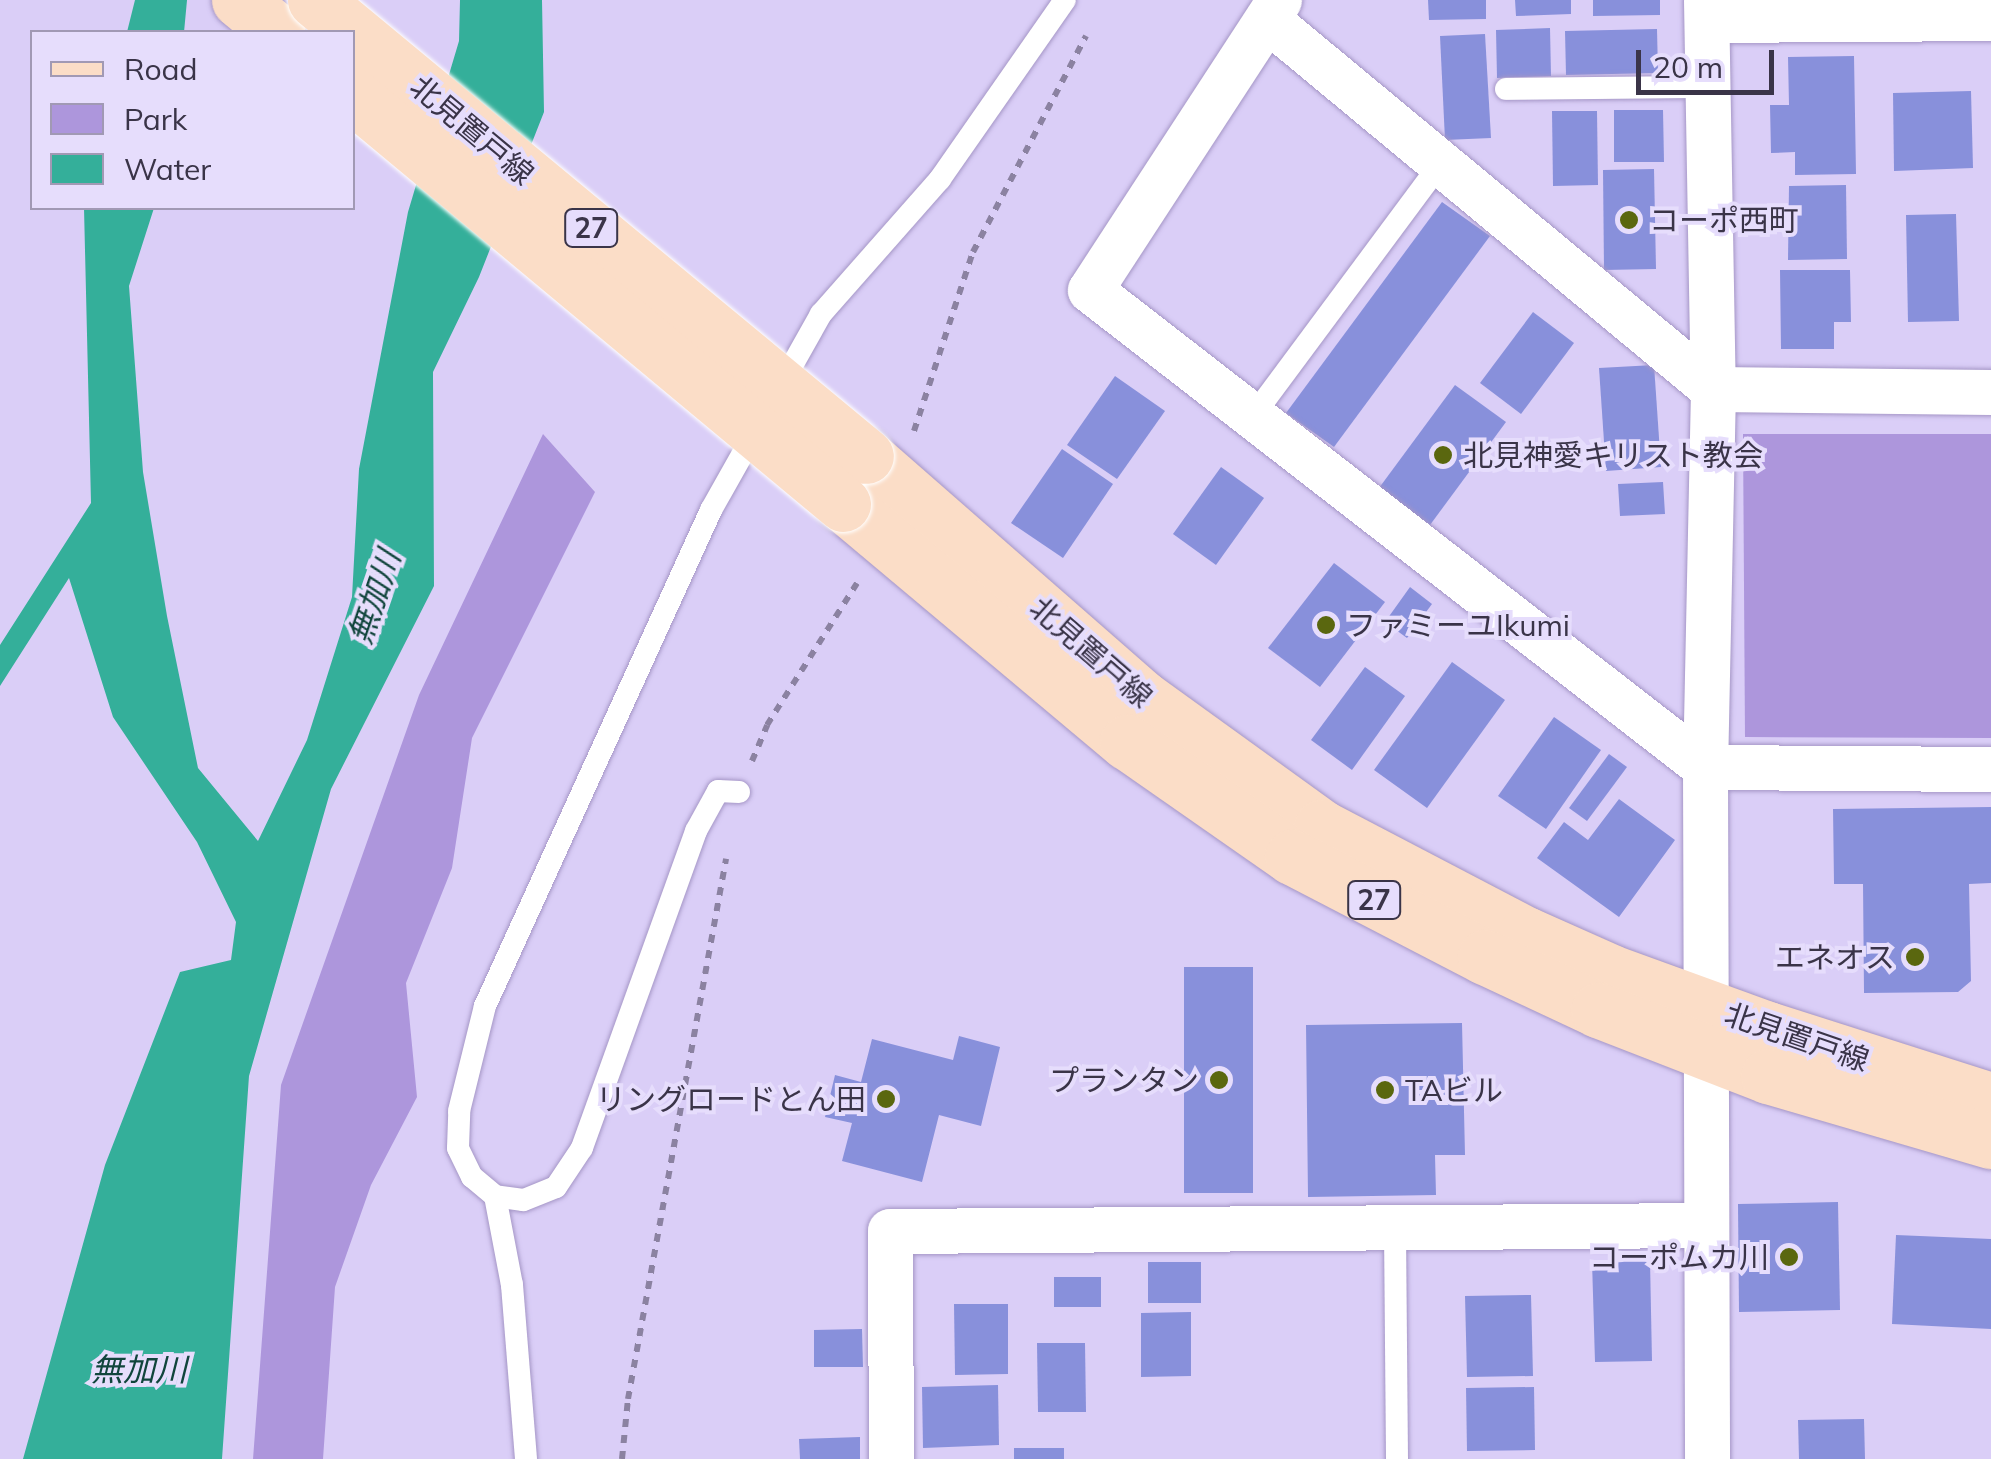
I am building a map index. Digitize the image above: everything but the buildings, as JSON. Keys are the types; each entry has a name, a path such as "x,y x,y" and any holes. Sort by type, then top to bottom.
{"main road":[{"path":"239,0 276,30"},
{"name":"北見置戸線","path":"315,0 349,30"},
{"name":"北見置戸線","path":"355,36 871,495 1127,742 1292,857 1501,965 1598,1010 1707,1029 1991,1100"},
{"name":"北見置戸線","path":"355,97 871,495"},
{"name":"北見置戸線","path":"1707,1029 1768,1076 1991,1140"}],"street":[{"path":"1991,392 1713,389 1441,163 1274,10 1090,290 1705,766 1991,769"},
{"path":"1707,1459 1705,766 1713,389 1706,10 1991,18"},
{"path":"891,1459 890,1230 1706,1225"}],"lane":[{"path":"739,792 718,791 696,830 582,1148 556,1187 523,1200 495,1196 472,1177 458,1148 458,1111 485,1006 711,510 822,314 940,180 1064,0"},
{"path":"1506,89 1708,87"},
{"path":"1253,416 1441,163"},
{"path":"495,1196 512,1285 526,1459"},
{"path":"1395,1229 1396,1459"}],"path":[{"path":"622,1459 628,1400 739,792 767,724 852,594 871,495 973,252 1088,34"}],"green space":[{"path":"543,434 595,492 472,738 452,868 406,983 417,1097 371,1185 335,1287 323,1459 253,1459 281,1085 419,695"},
{"path":"1743,434 1991,434 1991,738 1745,737"}],"water":[{"path":"135,0 187,0 184,30 128,30"},
{"name":"無加川","path":"460,0 542,0 544,112 479,277 433,372 434,586 331,789 249,1076 222,1459 23,1459 105,1165 180,972 231,960 236,922 197,842 113,717 69,578 0,686 0,645 91,503 84,210 153,210 129,286 143,472 198,768 258,841 307,740 352,597 359,469 408,212 459,41"}],"place":[{"name":"コーポ西町","path":"1629,220"},
{"name":"北見神愛キリスト教会","path":"1443,455"},
{"name":"ファミーユIkumi","path":"1326,625"},
{"name":"エネオス","path":"1915,957"},
{"name":"プランタン","path":"1219,1080"},
{"name":"TAビル","path":"1385,1090"},
{"name":"リングロードとん田","path":"886,1099"},
{"name":"コーポムカ川","path":"1789,1257"}]}
